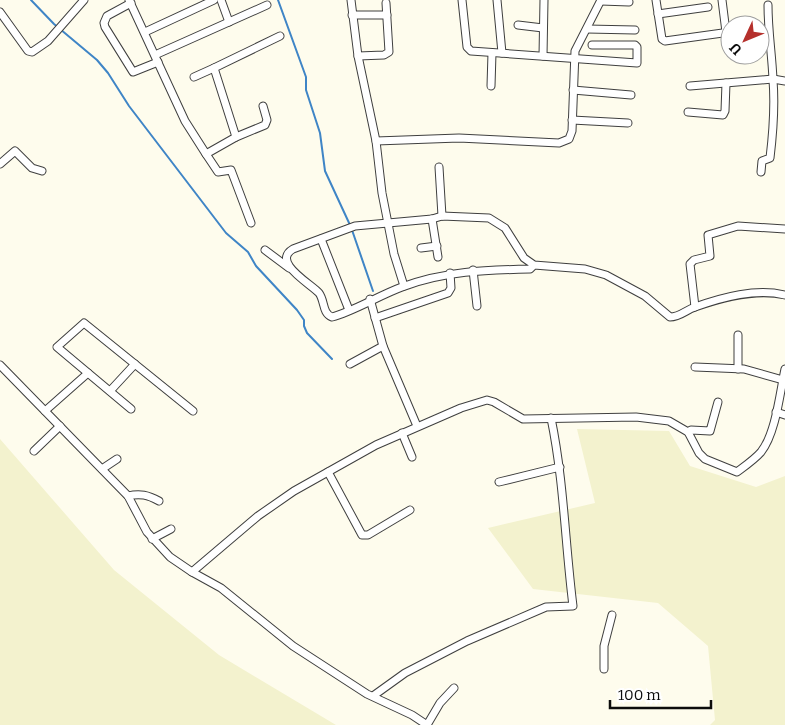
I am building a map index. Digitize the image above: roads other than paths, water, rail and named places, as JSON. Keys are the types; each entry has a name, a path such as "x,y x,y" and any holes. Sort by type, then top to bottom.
{"street":[{"path":"145,32 214,0"},
{"path":"221,0 229,22"},
{"path":"351,0 358,56 376,141 388,222 394,254 404,286"},
{"path":"462,0 467,47 471,51 637,64 638,47 635,45 592,45"},
{"path":"497,0 502,53"},
{"path":"543,56 544,0"},
{"path":"376,141 442,138 559,143 569,139 572,120 574,60 577,46 601,0 630,2"},
{"path":"656,0 665,42 720,33"},
{"path":"722,0 725,15"},
{"path":"0,12 28,51 32,52 48,41 80,1"},
{"path":"251,223 231,170 218,172 185,121 157,58 145,32 130,2 107,16 104,23 133,72 157,58 229,22 267,5"},
{"path":"358,56 388,54 390,50 386,2"},
{"path":"766,15 768,5"},
{"path":"658,14 708,7"},
{"path":"352,15 387,15"},
{"path":"518,25 543,28"},
{"path":"587,28 635,30"},
{"path":"194,77 280,36"},
{"path":"490,86 492,52"},
{"path":"761,172 762,161 769,160 771,146 773,79 770,63"},
{"path":"214,68 236,137"},
{"path":"690,86 773,79 785,81"},
{"path":"688,112 722,115 725,111 726,83"},
{"path":"573,90 631,95"},
{"path":"206,154 236,137 265,125 267,120 262,106"},
{"path":"572,120 628,123"},
{"path":"0,164 15,151 32,168 42,171"},
{"path":"439,167 442,216"},
{"path":"290,268 287,263 289,251 355,226 432,219 442,216 489,218 498,222 511,235 524,258 534,265 585,269 606,275 648,298 670,317 676,317 695,307 756,292 785,295"},
{"path":"432,219 438,256"},
{"path":"695,307 690,264 694,260 710,256 708,235 738,226 785,229"},
{"path":"320,239 349,310"},
{"path":"421,248 436,246"},
{"path":"264,250 290,268 318,293 329,316 335,317 370,299 404,286 473,270 530,269 534,265"},
{"path":"473,270 477,306"},
{"path":"375,318 448,293 451,288 450,274"},
{"path":"370,299 383,346 417,426"},
{"path":"131,409 57,347 84,323 193,411"},
{"path":"738,335 738,369"},
{"path":"350,364 383,346"},
{"path":"110,391 135,364"},
{"path":"695,367 738,369 783,380"},
{"path":"1,368 128,496 152,539 170,557 221,588 293,646 373,696 412,715 427,725 440,703 454,688"},
{"path":"192,572 258,516 328,472 417,426 461,408 489,400 523,419 655,418 674,423 688,432 705,460 736,473 762,450 776,412 785,369"},
{"path":"45,411 88,374"},
{"path":"688,432 693,430 710,431 718,402"},
{"path":"776,412 785,415"},
{"path":"373,696 396,679 467,641 546,607 573,606 560,467 552,418"},
{"path":"34,451 60,426"},
{"path":"402,433 412,457"},
{"path":"102,469 112,460 117,459"},
{"path":"499,482 560,467"},
{"path":"328,472 362,535 368,535 410,510"},
{"path":"128,496 138,494 159,500"},
{"path":"152,539 171,529"},
{"path":"604,668 604,646 612,615"}],"waterway":[{"path":"31,0 54,24 97,60 108,73 129,106 226,233 248,252 256,266 297,310 304,320 307,333 332,359"},
{"path":"278,0 306,77 306,90 320,133 325,171 350,225"},
{"path":"352,230 373,291"}]}
